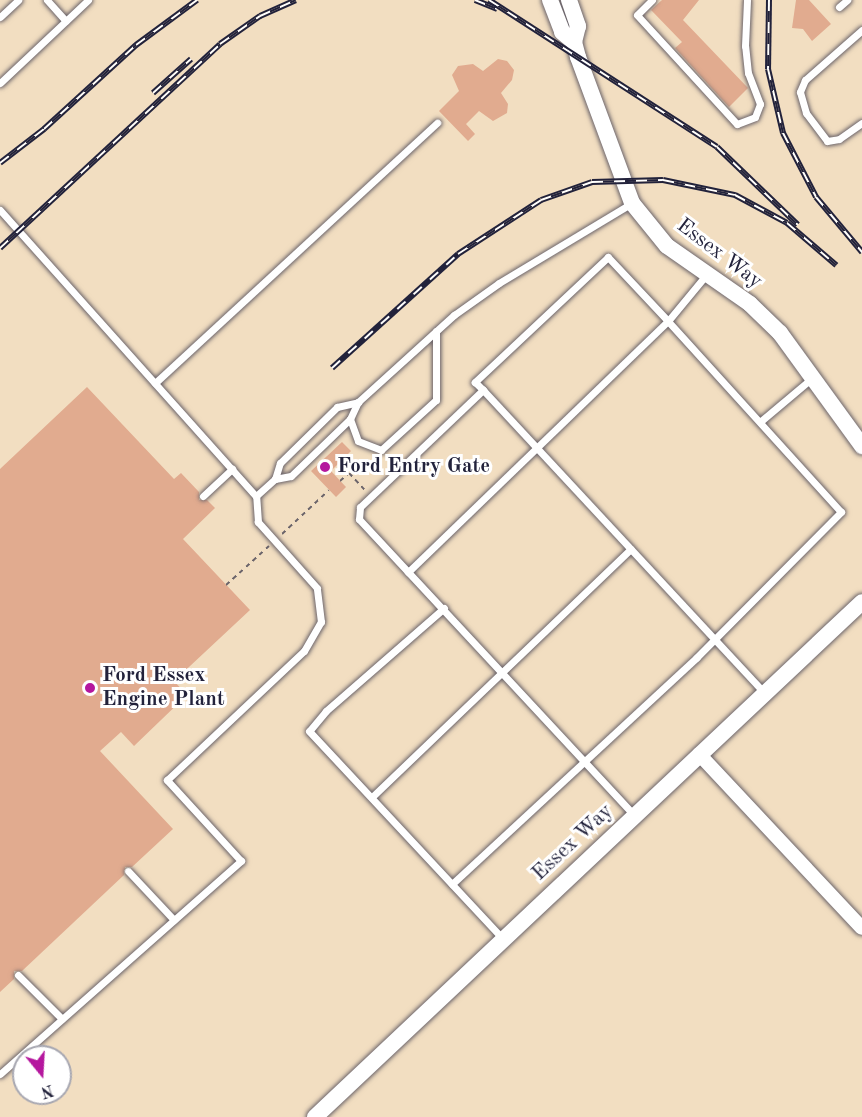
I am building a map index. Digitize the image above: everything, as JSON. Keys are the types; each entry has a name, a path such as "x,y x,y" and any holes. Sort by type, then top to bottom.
{"street":[{"name":"Essex Way","path":"550,0 562,32 574,42 632,203 667,246 750,304 780,333 862,446"},
{"name":"Essex Way","path":"569,0 578,26 574,42"},
{"name":"Essex Way","path":"315,1117 862,602"},
{"path":"699,754 862,928"}],"lane":[{"path":"0,16 18,0"},
{"path":"47,0 66,21"},
{"path":"0,83 88,0"},
{"path":"652,0 637,15 737,123 755,117 760,104 748,73 745,46 747,0"},
{"path":"839,7 847,0"},
{"path":"862,30 805,80 800,92 806,113 827,141 839,139 862,123"},
{"path":"155,383 437,123"},
{"path":"275,479 291,476 350,419 358,402 436,331 499,283 632,203"},
{"path":"0,210 256,496 258,522 317,588 321,622 304,651 167,780 241,861 0,1074"},
{"path":"452,884 715,638 841,512 761,421 608,257 475,382 715,638 765,693"},
{"path":"408,572 668,321 707,275"},
{"path":"350,419 358,441 381,450 436,400 436,331"},
{"path":"761,421 812,378"},
{"path":"483,390 360,507 359,519 634,815"},
{"path":"256,496 275,479 280,463 338,407 358,402"},
{"path":"203,495 232,469"},
{"path":"373,796 631,549"},
{"path":"444,608 326,711 309,731 373,796 503,939"},
{"path":"128,872 174,920"},
{"path":"18,975 62,1019"}],"path":[{"path":"340,481 349,473 371,496"},
{"path":"282,534 329,490"},
{"path":"226,585 269,546"}],"building":[{"path":"662,0 699,0 683,20 748,88 729,107 675,48 682,42 651,10"},
{"path":"796,0 809,0 831,24 812,41 803,29 792,28"},
{"path":"498,59 507,61 514,70 512,80 501,93 508,104 507,113 493,121 479,111 466,124 475,134 468,141 439,111 459,91 452,75 458,66 473,64 483,71"},
{"name":"Ford Essex Engine Plant","path":"87,387 174,479 181,473 199,492 199,500 207,500 215,508 183,539 250,610 174,681 187,695 134,746 121,732 100,751 173,829 132,867 125,867 124,875 22,971 14,971 14,979 0,992 0,469"},
{"name":"Ford Entry Gate","path":"342,442 351,451 331,471 346,487 336,497 311,471"}],"railway":[{"path":"0,163 44,129 136,45 197,0"},
{"path":"0,248 220,44 260,16 296,0"},
{"path":"475,0 497,9"},
{"path":"489,0 717,147 798,225"},
{"path":"769,0 768,69 783,133 816,197 862,252"},
{"path":"153,93 191,59"},
{"path":"332,368 458,254 541,200 592,182 663,180 735,195 787,223 836,265"}],"place":[{"name":"Ford Entry Gate","path":"325,467"},
{"name":"Ford Essex Engine Plant","path":"90,688"}]}
